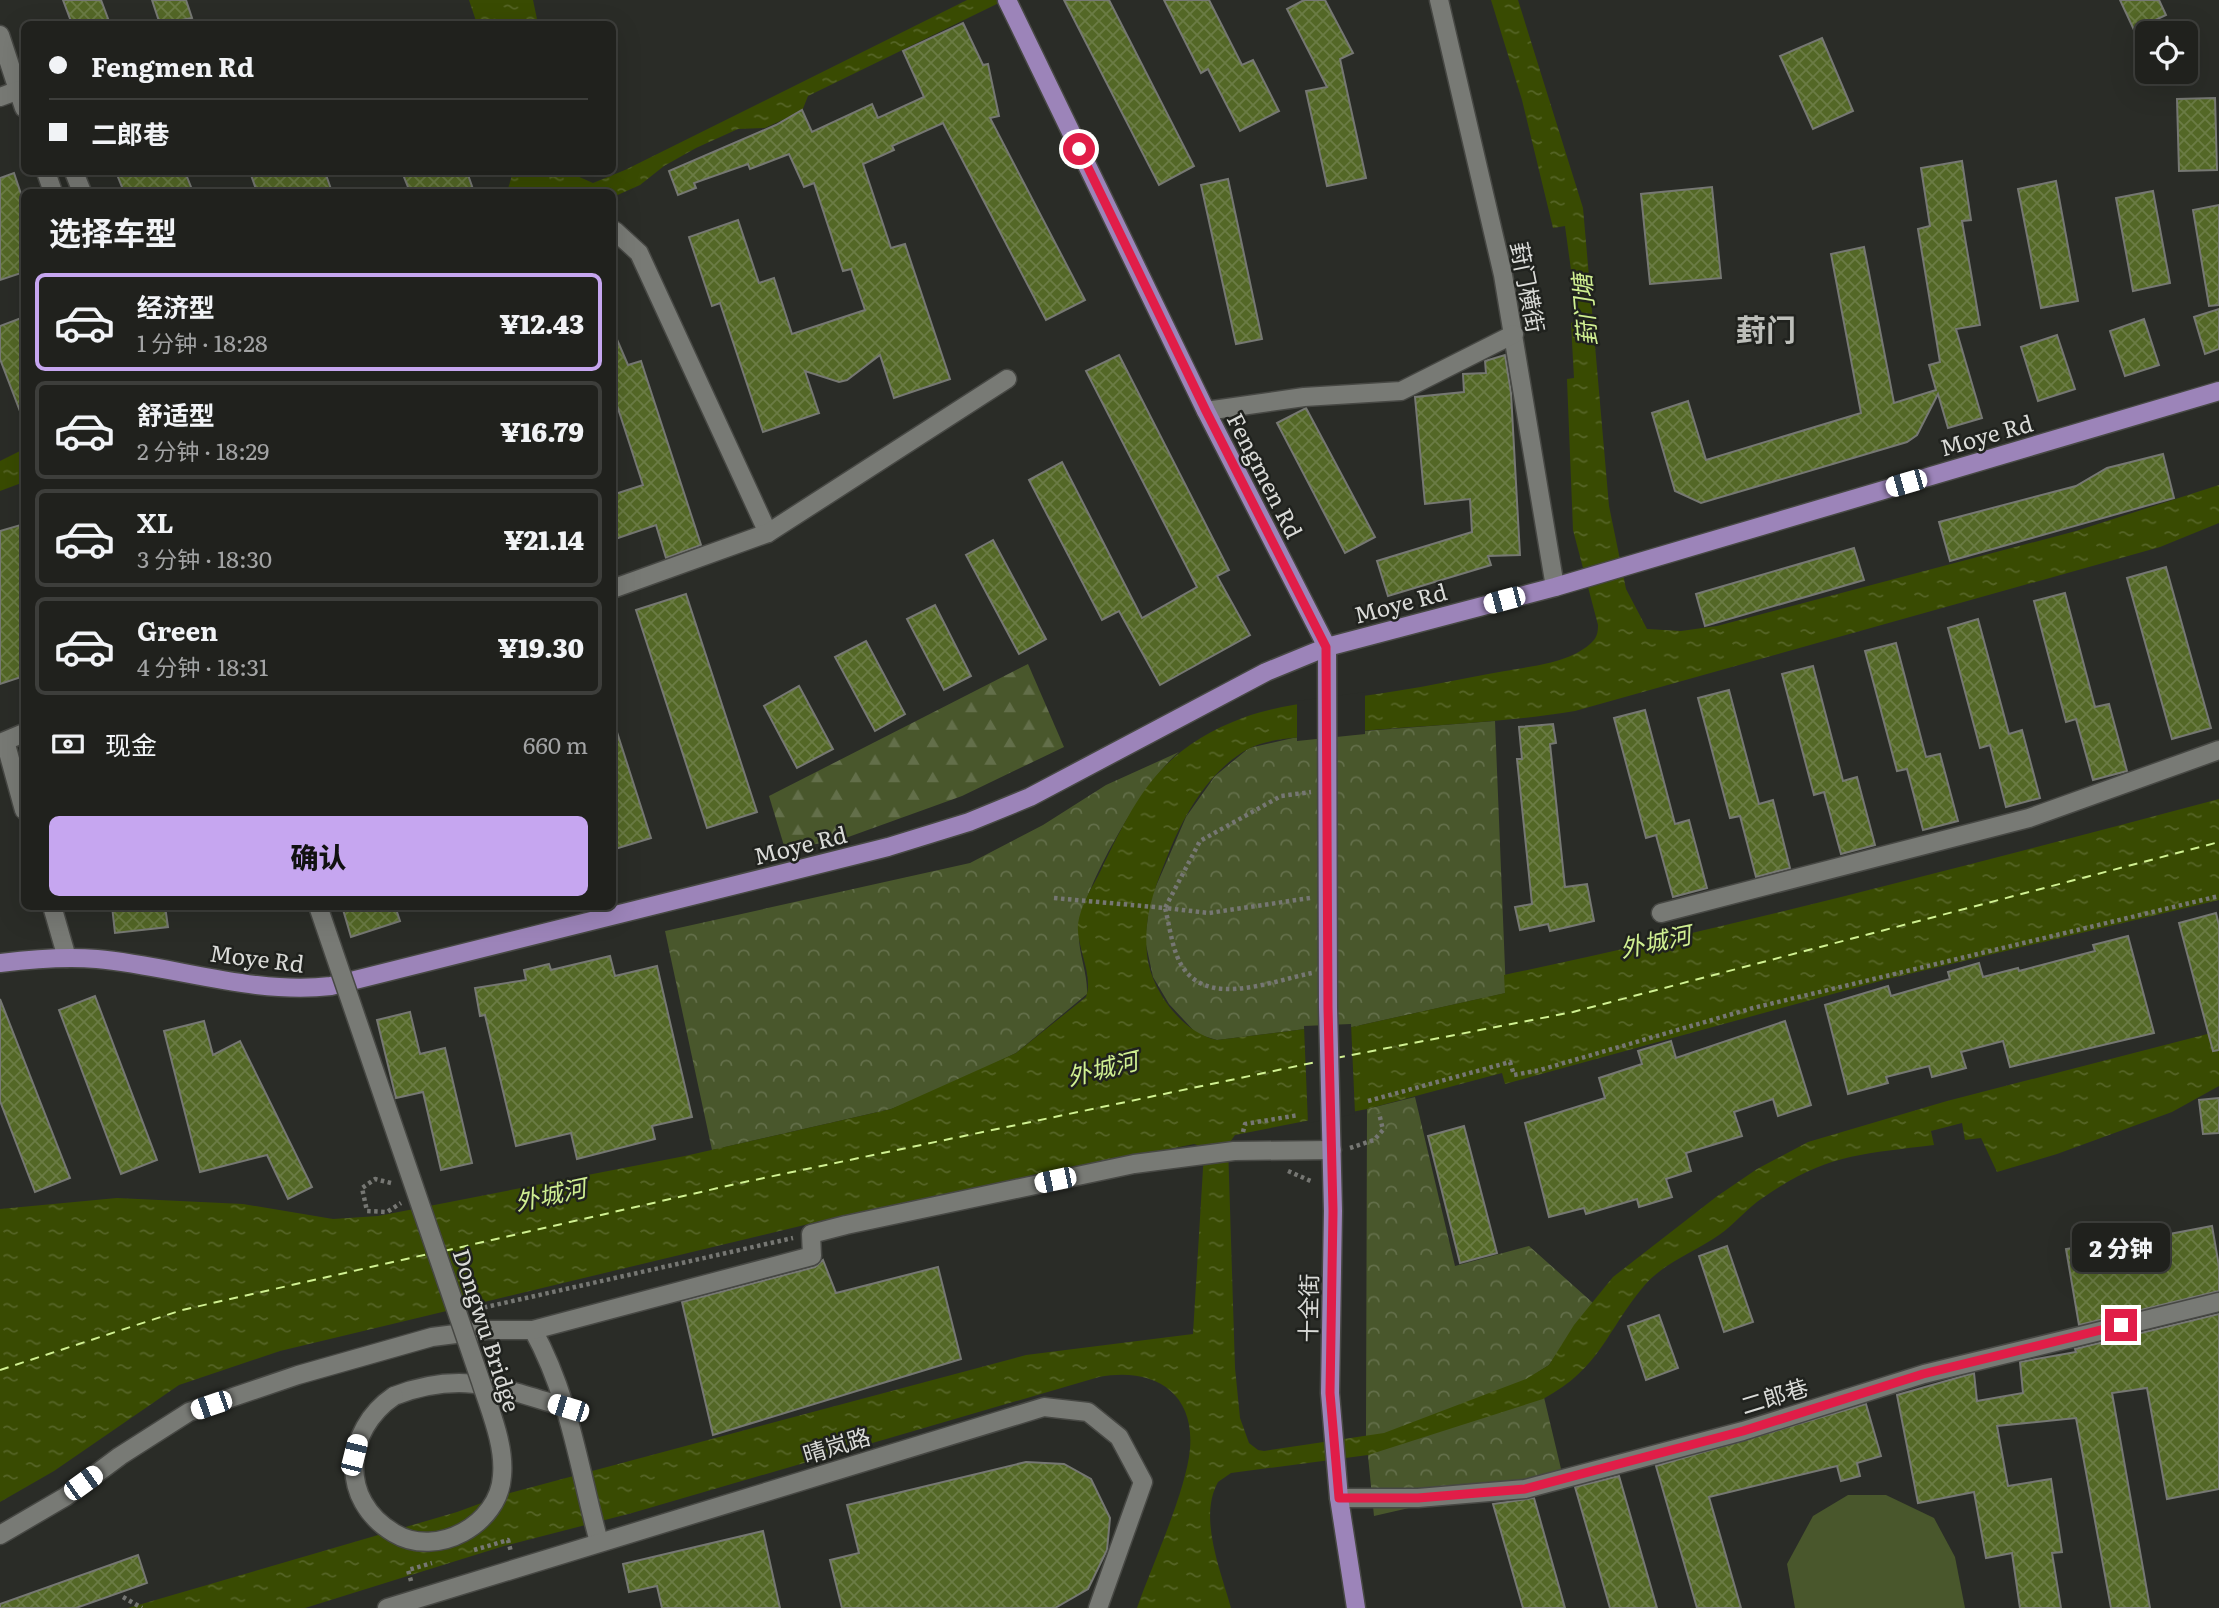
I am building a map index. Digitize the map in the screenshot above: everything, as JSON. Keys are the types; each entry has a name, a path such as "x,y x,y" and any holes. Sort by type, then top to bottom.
{"main road":[{"name":"Fengmen Rd","path":"1008,3 1206,411 1326,647 1330,969 1328,1008"},
{"name":"Moye Rd","path":"0,963 67,958 134,964 268,986 307,989 356,982 888,848 969,822 1030,797 1266,672 1326,647 1555,587 2219,391"},
{"name":"十全街","path":"1328,1008 1332,1143 1330,1393 1339,1498 1356,1608"}],"street":[{"name":"葑门横街","path":"1439,0 1503,275 1555,587"},
{"path":"0,35 21,97"},
{"path":"0,97 19,90"},
{"path":"616,235 639,253 768,533"},
{"path":"1206,411 1304,397 1401,391 1514,334"},
{"path":"616,588 696,562 768,533 1007,379"},
{"path":"21,734 5,741 21,799"},
{"path":"1661,913 2029,818 2219,750"},
{"path":"53,910 67,958"},
{"name":"Dongwu Bridge","path":"319,910 414,1181 481,1382 502,1457 498,1499 487,1517 470,1529 429,1541 409,1539 395,1534 367,1508 353,1471 354,1455 360,1432 368,1420 394,1396 422,1385 457,1381 493,1385 568,1408"},
{"path":"0,1535 65,1497 120,1456 189,1412 298,1375 432,1337 486,1330 533,1330 812,1256 811,1234 1134,1164 1234,1151 1332,1143"},
{"name":"二郎巷","path":"1339,1498 1418,1498 1525,1489 1743,1431 1923,1374 2219,1302"},
{"path":"533,1330 552,1365 568,1408 597,1535"},
{"name":"晴岚路","path":"387,1608 597,1535 1044,1407 1088,1412 1119,1437 1143,1482 1098,1608"}],"path":[{"path":"1327,790 1281,796 1200,841 1165,908 1177,957 1195,982 1221,991 1330,969"},
{"path":"1054,898 1209,913 1328,896"},
{"path":"1368,1101 1510,1062 1514,1075 1540,1070 1753,1008 2219,896"},
{"path":"1332,1143 1360,1147 1374,1140 1383,1130 1379,1114"},
{"path":"1245,1124 1299,1115"},
{"path":"403,1200 391,1183 375,1179 362,1188 362,1198 367,1210 387,1212 403,1200 414,1181"},
{"path":"480,1309 744,1247 811,1234"},
{"path":"464,1553 508,1540"},
{"path":"123,1597 142,1608"}],"green space":[{"path":"1028,664 1064,747 962,796 840,840 785,849 769,796"},
{"path":"1495,721 1506,993 1352,1027 1305,1029 1217,1040 1197,1034 1169,1004 1153,977 1145,940 1150,900 1186,817 1215,776 1249,748 1293,738"},
{"path":"1179,752 1165,765 1134,809 1091,888 1079,929 1087,994 1016,1053 935,1092 891,1109 712,1150 665,931 970,863 1043,825 1106,785"},
{"path":"1415,1097 1455,1266 1529,1246 1593,1303 1549,1365 1538,1372 1562,1473 1374,1516 1366,1436 1367,1109"},
{"path":"1848,1495 1886,1495 1934,1518 1955,1557 1965,1608 1795,1608 1787,1564 1813,1516"}],"water":[{"path":"469,0 533,0 537,21 476,21"},
{"path":"967,0 1005,0 808,96 802,111 765,128 738,129 696,148 664,166 640,185 616,196 616,189 508,189 512,175 576,175 593,183 625,170"},
{"path":"1491,0 1518,0 1583,208 1609,506 1626,589 1647,629 1681,631 1717,626 2076,531 2219,485 2219,523 2160,547 1575,711 1294,738 1256,745 1222,768 1200,794 1175,837 1155,890 1147,927 1147,954 1154,981 1170,1008 1192,1029 1217,1040 1305,1029 1352,1027 1505,993 1504,975 1774,914 2219,799 2219,900 1884,980 1505,1084 1502,1073 1367,1109 1235,1135 1228,1145 1235,1368 1240,1418 1249,1443 1264,1451 1384,1433 1526,1379 1549,1365 1574,1325 1613,1277 1716,1197 1757,1169 1808,1142 1947,1101 2219,1031 2219,1086 2172,1112 2057,1154 1997,1172 1981,1138 1965,1140 1962,1123 1931,1131 1934,1145 1865,1154 1826,1164 1764,1197 1719,1235 1652,1278 1578,1375 1543,1399 1368,1455 1231,1473 1218,1482 1212,1496 1210,1512 1213,1545 1231,1608 1137,1608 1182,1486 1190,1449 1190,1429 1185,1411 1166,1387 1136,1376 1118,1375 1099,1377 632,1513 504,1546 305,1608 128,1608 457,1512 506,1494 1026,1355 1193,1334 1204,1152 1201,1146 1194,1144 846,1215 280,1351 179,1385 54,1471 0,1502 0,1209 117,1198 243,1204 333,1219 378,1216 685,1156 891,1109 1016,1053 1086,997 1088,980 1078,933 1079,917 1084,903 1140,797 1172,759 1192,743 1216,729 1275,708 1404,690 1538,665 1572,656 1592,642 1597,635 1598,625 1573,530 1567,379 1574,378 1571,323 1578,321 1565,226 1553,228 1522,100"},
{"path":"21,450 21,483 0,491 0,461"}],"pier":[{"path":"1365,692 1365,734 1297,741 1297,701"},
{"path":"1351,1024 1355,1114 1308,1123 1304,1026"}],"building":[{"path":"63,0 101,0 109,21 71,21"},
{"path":"152,0 186,0 192,18 159,21"},
{"path":"1064,0 1109,0 1194,166 1159,185"},
{"path":"1164,0 1209,0 1242,65 1253,60 1279,111 1240,131 1208,69 1201,73"},
{"path":"1304,0 1325,0 1353,53 1340,59 1366,178 1327,186 1306,91 1327,87 1287,9"},
{"path":"2120,0 2159,0 2166,15 2153,21 2135,21 2134,30"},
{"path":"963,23 983,65 988,64 999,116 990,118 1085,300 1046,320 943,123 892,146 894,150 863,164 891,248 905,244 950,379 894,398 880,355 847,380 839,382 805,371 819,413 763,432 720,303 712,306 689,237 738,220 759,283 774,278 792,334 865,310 851,269 843,271 814,183 804,187 789,154 750,169 748,164 694,183 696,188 678,195 669,171 776,125 802,110 812,132 872,104 878,118 924,97 903,51"},
{"path":"1822,38 1853,111 1813,129 1780,56"},
{"path":"2215,98 2217,170 2179,171 2177,99"},
{"path":"1962,161 1971,220 1962,221 1980,325 1956,329 1982,418 1948,428 1938,394 1917,435 1907,442 1701,503 1675,491 1652,413 1688,401 1706,460 1861,413 1831,254 1864,247 1894,403 1936,390 1929,365 1940,362 1918,229 1930,226 1921,168"},
{"path":"14,173 21,194 21,273 0,280 0,178"},
{"path":"117,175 186,175 192,189 123,189"},
{"path":"251,175 326,175 331,189 256,189"},
{"path":"403,175 468,175 473,189 409,189"},
{"path":"1228,179 1262,339 1236,344 1201,185"},
{"path":"2056,181 2078,301 2041,308 2018,189"},
{"path":"1712,187 1721,278 1650,284 1641,194"},
{"path":"2153,191 2170,283 2133,291 2116,198"},
{"path":"2219,205 2219,305 2209,306 2193,210"},
{"path":"2219,309 2219,349 2205,354 2194,317"},
{"path":"21,318 21,414 0,359 0,326"},
{"path":"2144,319 2159,365 2125,376 2110,331"},
{"path":"2057,335 2075,389 2038,401 2021,347"},
{"path":"616,337 628,365 641,361 701,545 666,558 656,525 616,539 616,494 643,485 616,402"},
{"path":"1119,355 1229,570 1217,576 1250,635 1160,685 1119,611 1102,620 1029,480 1062,462 1142,618 1197,587 1086,371"},
{"path":"1505,355 1511,393 1520,555 1488,556 1491,565 1388,596 1377,561 1472,532 1470,499 1425,504 1415,397 1464,392 1463,374 1486,373 1485,361"},
{"path":"1306,408 1375,537 1345,553 1277,423"},
{"path":"2163,454 2174,498 1950,561 1939,522 2076,486 2107,468"},
{"path":"21,525 21,677 0,684 0,531"},
{"path":"993,540 1046,639 1019,654 966,555"},
{"path":"1854,548 1864,580 1705,626 1696,594"},
{"path":"2166,567 2211,728 2172,739 2127,578"},
{"path":"2065,593 2095,707 2109,704 2127,771 2093,780 2076,719 2066,722 2034,601"},
{"path":"686,594 757,812 707,828 636,610"},
{"path":"935,605 971,676 944,690 907,619"},
{"path":"1978,619 2009,734 2022,730 2040,798 2006,807 1990,745 1980,748 1948,628"},
{"path":"866,641 905,714 875,731 835,657"},
{"path":"1896,643 1926,757 1940,754 1958,821 1923,830 1907,769 1897,771 1865,651"},
{"path":"1813,666 1843,781 1857,777 1875,845 1841,854 1824,792 1814,795 1782,674"},
{"path":"799,686 833,749 797,768 764,706"},
{"path":"1729,690 1759,804 1773,800 1790,868 1756,877 1740,816 1730,818 1698,698"},
{"path":"1645,710 1675,824 1689,820 1707,888 1673,897 1656,835 1646,838 1614,718"},
{"path":"1553,724 1556,743 1550,744 1565,887 1587,884 1594,921 1550,931 1548,924 1520,930 1515,907 1532,904 1517,759 1522,759 1519,727"},
{"path":"616,729 651,838 616,849"},
{"path":"112,910 166,910 168,927 115,933"},
{"path":"343,910 396,910 400,921 351,937"},
{"path":"2216,913 2219,925 2219,1050 2213,1051 2179,923"},
{"path":"2128,936 2154,1033 2010,1067 2003,1041 1961,1052 1966,1068 1932,1077 1929,1066 1886,1077 1888,1083 1848,1094 1825,1005 1888,986 1891,996 1950,979 1948,972 1979,963 1983,977 2018,968 2019,971 2095,951 2093,945"},
{"path":"610,956 615,976 657,966 692,1117 652,1126 655,1139 577,1159 571,1133 516,1146 485,1015 480,1016 475,988 526,980 524,970 549,964 551,970"},
{"path":"95,996 157,1160 121,1174 59,1010"},
{"path":"0,999 70,1178 35,1192 0,1101"},
{"path":"410,1012 420,1054 445,1048 472,1163 441,1170 423,1092 396,1098 377,1020"},
{"path":"204,1021 213,1055 240,1041 312,1187 288,1199 267,1155 200,1172 164,1031"},
{"path":"1785,1021 1811,1105 1778,1116 1773,1099 1734,1112 1742,1136 1686,1153 1691,1171 1666,1179 1672,1197 1639,1207 1637,1199 1586,1214 1584,1208 1549,1217 1525,1123 1605,1098 1599,1078 1642,1064 1638,1051 1671,1041 1676,1058"},
{"path":"2219,1098 2219,1133 2203,1134 2199,1100"},
{"path":"1464,1126 1497,1253 1460,1263 1428,1136"},
{"path":"2212,1226 2219,1266 2219,1291 2079,1325 2066,1249 2120,1240 2118,1232 2140,1228 2143,1239"},
{"path":"1727,1246 1753,1322 1724,1332 1699,1256"},
{"path":"823,1260 836,1293 938,1267 961,1359 713,1435 682,1302 815,1267"},
{"path":"2219,1314 2219,1489 2167,1499 2147,1388 2112,1393 2150,1608 2111,1608 2076,1418 1997,1426 2008,1486 2051,1479 2062,1552 2052,1553 2061,1608 2020,1608 2012,1553 1986,1558 1974,1492 1918,1503 1897,1395 1974,1373 1977,1401 2023,1393 2020,1362 2076,1352 2075,1349"},
{"path":"1659,1315 1678,1368 1646,1380 1628,1326"},
{"path":"1866,1404 1881,1456 1857,1463 1860,1476 1841,1481 1837,1466 1709,1497 1741,1608 1697,1608 1656,1466"},
{"path":"1026,1462 1064,1464 1091,1479 1110,1518 1107,1550 1088,1589 1055,1608 842,1608 830,1560 859,1553 847,1505"},
{"path":"1619,1476 1657,1608 1610,1608 1575,1487"},
{"path":"1534,1498 1565,1608 1523,1608 1493,1504"},
{"path":"763,1531 780,1608 662,1608 657,1586 629,1592 623,1564"},
{"path":"138,1555 147,1583 76,1608 0,1608 0,1604"}],"ferry route":[{"path":"1336,1058 1573,1012 2219,842"},
{"path":"444,1251 740,1183 1321,1061"},
{"path":"0,1370 182,1310 428,1254"}],"district":[{"name":"葑门","path":"1766,328"}],"route":[{"path":"1079,149 1206,411 1326,647 1330,969 1328,1008 1333,1211 1330,1393 1339,1498 1418,1498 1525,1489 1743,1431 1923,1374 2121,1325"}],"water label":[{"name":"葑门塘","path":"1583,310"},
{"name":"外城河","path":"1655,940"},
{"name":"外城河","path":"1102,1067"},
{"name":"外城河","path":"550,1193"}]}
